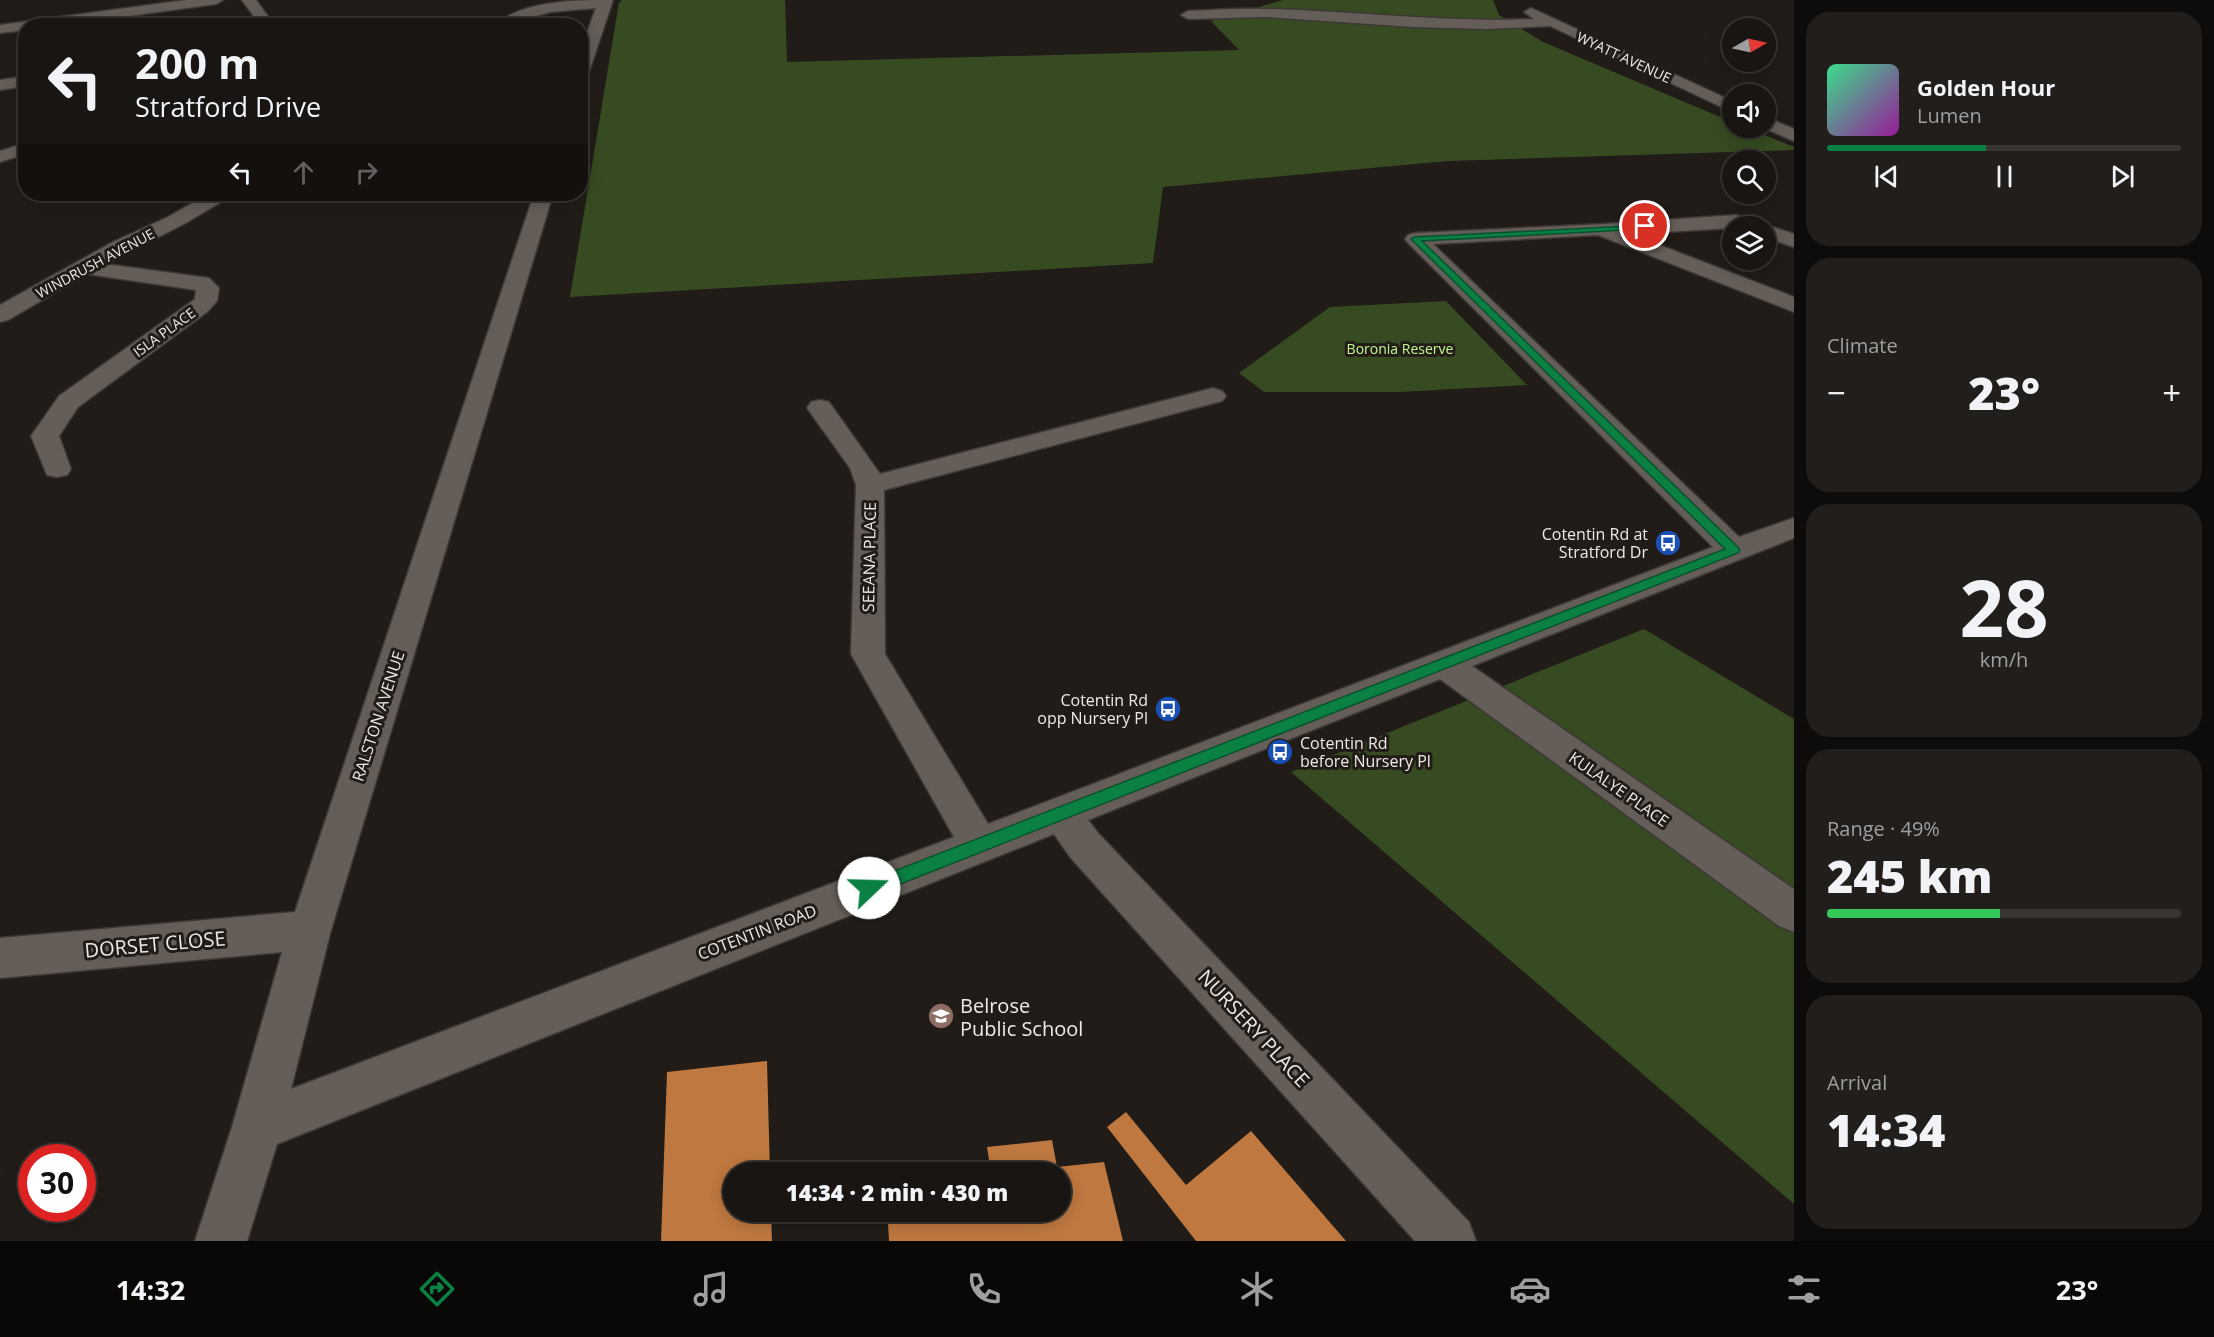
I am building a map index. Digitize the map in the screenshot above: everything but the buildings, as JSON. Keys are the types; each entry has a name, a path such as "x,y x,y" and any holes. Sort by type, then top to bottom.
{"street":[{"path":"82,18 216,0"},
{"path":"249,0 262,18"},
{"path":"516,18 524,13 542,9 605,2 588,52"},
{"name":"WYATT AVENUE","path":"1517,5 1722,102"},
{"path":"1188,15 1266,14 1487,25 1551,22"},
{"path":"0,29 18,27"},
{"path":"0,85 18,82"},
{"path":"1776,127 1794,136"},
{"path":"0,157 18,151"},
{"name":"WINDRUSH AVENUE","path":"0,315 120,246 175,221 209,201"},
{"name":"RALSTON AVENUE","path":"221,1241 257,1127 310,930 541,201"},
{"path":"1722,222 1415,239 1734,550"},
{"path":"1600,229 1794,305"},
{"path":"1776,235 1794,241"},
{"name":"ISLA PLACE","path":"57,469 45,436 68,402 199,307 208,295 208,288 201,283 82,267"},
{"name":"SEEANA PLACE","path":"980,845 868,654 870,485 1213,396"},
{"path":"820,408 864,468 870,485"},
{"name":"COTENTIN ROAD","path":"257,1127 1794,527"},
{"name":"KULALYE PLACE","path":"1444,664 1794,914"},
{"name":"NURSERY PLACE","path":"1061,813 1084,845 1450,1241"},
{"name":"DORSET CLOSE","path":"0,958 310,930"}],"green space":[{"path":"622,0 785,0 787,62 1239,50 1211,21 1283,0 1493,0 1499,15 1543,42 1722,118 1722,138 1772,138 1794,147 1794,150 1722,150 1722,152 1448,161 1163,187 1153,263 570,297 586,201 588,201 588,189 619,3"},
{"name":"Boronia Reserve","path":"1446,301 1527,385 1399,392 1264,392 1239,373 1330,307"},
{"path":"1644,629 1794,719 1794,1204 1291,772"}],"place":[{"name":"Cotentin Rd at Stratford Dr","path":"1668,543"},
{"name":"Cotentin Rd opp Nursery Pl","path":"1168,709"},
{"name":"Cotentin Rd before Nursery Pl","path":"1280,752"},
{"name":"Belrose Public School","path":"941,1016"}],"route":[{"path":"869,888 1734,550 1415,239 1645,226"}]}
